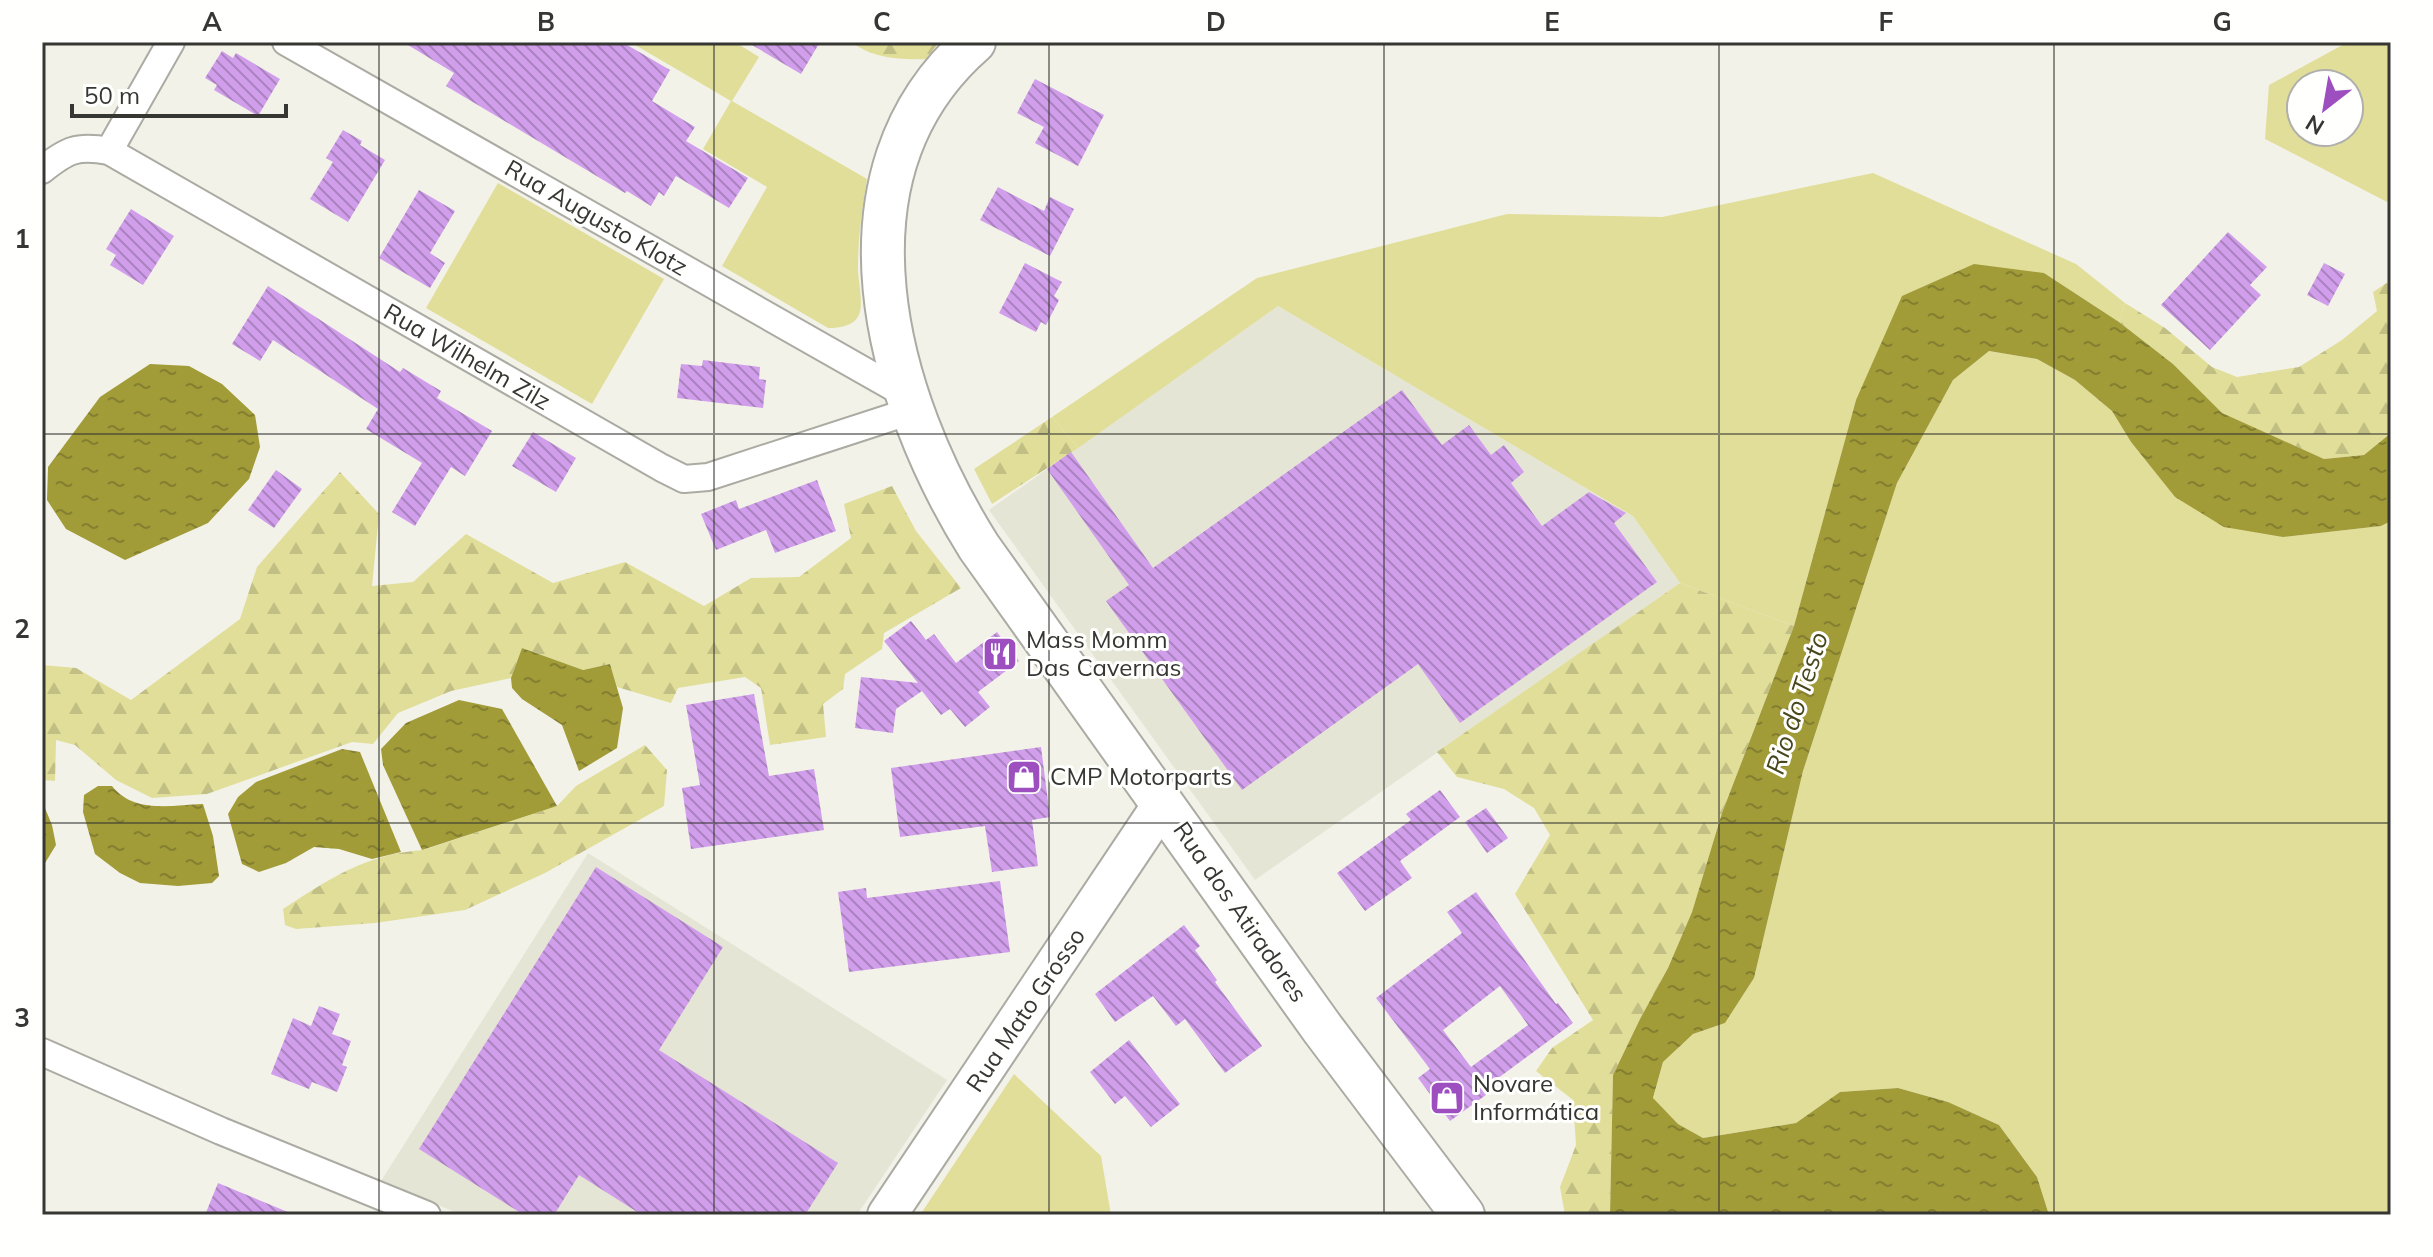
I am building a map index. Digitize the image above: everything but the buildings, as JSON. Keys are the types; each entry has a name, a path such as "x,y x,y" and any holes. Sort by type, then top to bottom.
{"main road":[{"name":"Rua dos Atiradores","path":"974,42 950,63 928,91 903,138 891,180 885,227 884,287 891,343 908,402 948,494 974,539 1322,1028 1463,1215"}],"street":[{"path":"109,151 171,42"},
{"name":"Rua Augusto Klotz","path":"286,42 908,402"},
{"name":"Rua Wilhelm Zilz","path":"42,170 65,152 87,147 109,151 684,479 708,477 908,402"},
{"name":"Rua Mato Grosso","path":"887,1215 1163,803"},
{"path":"42,1052 221,1131 427,1215"}],"shaded area":[{"path":"1278,306 1633,516 1680,583 1255,880 989,510"},
{"path":"588,853 947,1080 857,1215 462,1215 381,1181"}],"green space":[{"path":"630,42 735,42 759,57 732,101 867,179 859,245 861,307 855,320 842,327 828,328 722,266 767,187 703,149 731,101"},
{"path":"852,42 939,42 926,59 916,59 877,55"},
{"path":"2348,42 2391,42 2391,204 2265,139 2269,85 2285,76 2285,148 2365,148 2365,68 2300,68"},
{"path":"1873,173 2076,264 2125,303 2119,322 2044,273 1856,400 1794,626 1680,583 1633,516 1278,306 1078,448 1052,417 1257,278 1507,214 1662,217"},
{"path":"498,183 664,279 592,404 426,308"},
{"path":"2391,280 2391,433 2364,455 2324,459 2221,413 2173,364 2119,322 2125,303 2165,328 2212,367 2237,377 2299,367 2342,340 2377,311 2373,292"},
{"path":"1989,351 2037,359 2075,380 2112,411 2131,442 2175,497 2283,537 2381,526 2391,521 2391,1215 2049,1215 2037,1177 1999,1125 1948,1102 1898,1088 1840,1092 1796,1123 1703,1138 1678,1124 1653,1099 1663,1062 1693,1034 1725,1023 1754,978 1803,771 1897,483 1953,380"},
{"path":"1052,417 1078,448 992,504 974,469"},
{"path":"340,472 379,514 372,586 413,582 466,534 553,583 625,562 704,606 751,578 799,577 851,538 844,504 892,486 916,531 961,588 884,633 882,649 845,674 843,689 823,704 826,737 770,745 761,688 745,677 678,688 671,703 617,687 610,664 583,670 522,648 511,678 451,691 398,713 373,744 352,742 207,794 152,798 116,780 75,745 56,740 55,781 42,780 42,665 76,668 131,700 240,619 257,567"},
{"path":"1680,583 1794,626 1722,813 1692,912 1668,968 1613,1075 1610,1215 1565,1215 1560,1187 1576,1145 1573,1100 1536,1071 1552,1048 1593,1020 1515,894 1550,835 1534,808 1504,789 1457,777 1437,752"},
{"path":"645,745 667,770 664,806 545,873 465,910 375,923 296,929 285,925 283,909 349,870 384,857 423,850 557,806 576,786"},
{"path":"1014,1074 1101,1156 1111,1215 920,1215"}],"water":[{"name":"Rio do Testo","path":"1974,264 2044,273 2119,322 2173,364 2222,413 2324,459 2364,455 2391,433 2391,521 2381,526 2283,537 2224,527 2175,497 2131,442 2112,411 2075,380 2037,359 1989,351 1953,380 1897,483 1803,771 1754,978 1725,1023 1693,1034 1663,1062 1653,1098 1678,1124 1703,1138 1796,1123 1840,1092 1898,1088 1948,1102 1999,1125 2037,1177 2049,1215 1610,1215 1613,1075 1668,968 1692,912 1722,813 1794,626 1856,400 1902,296"},
{"path":"150,364 189,366 222,384 255,415 260,447 249,479 208,523 125,560 66,529 47,500 48,467 100,397"},
{"path":"522,648 583,670 610,664 623,708 617,748 579,771 562,725 522,699 512,688 511,678"},
{"path":"459,700 502,709 557,806 422,850 383,765 381,749 406,723"},
{"path":"342,749 360,752 401,852 372,859 339,849 314,847 286,863 259,872 242,864 228,814 238,797 256,782"},
{"path":"98,786 112,786 131,801 142,804 203,804 213,836 219,876 212,883 178,886 140,883 120,873 95,854 83,812 84,795"},
{"path":"42,801 56,845 42,868"}],"place":[{"name":"Mass Momm Das Cavernas","path":"1000,654"},
{"name":"CMP Motorparts","path":"1024,777"},
{"name":"Novare Informática","path":"1447,1098"}]}
